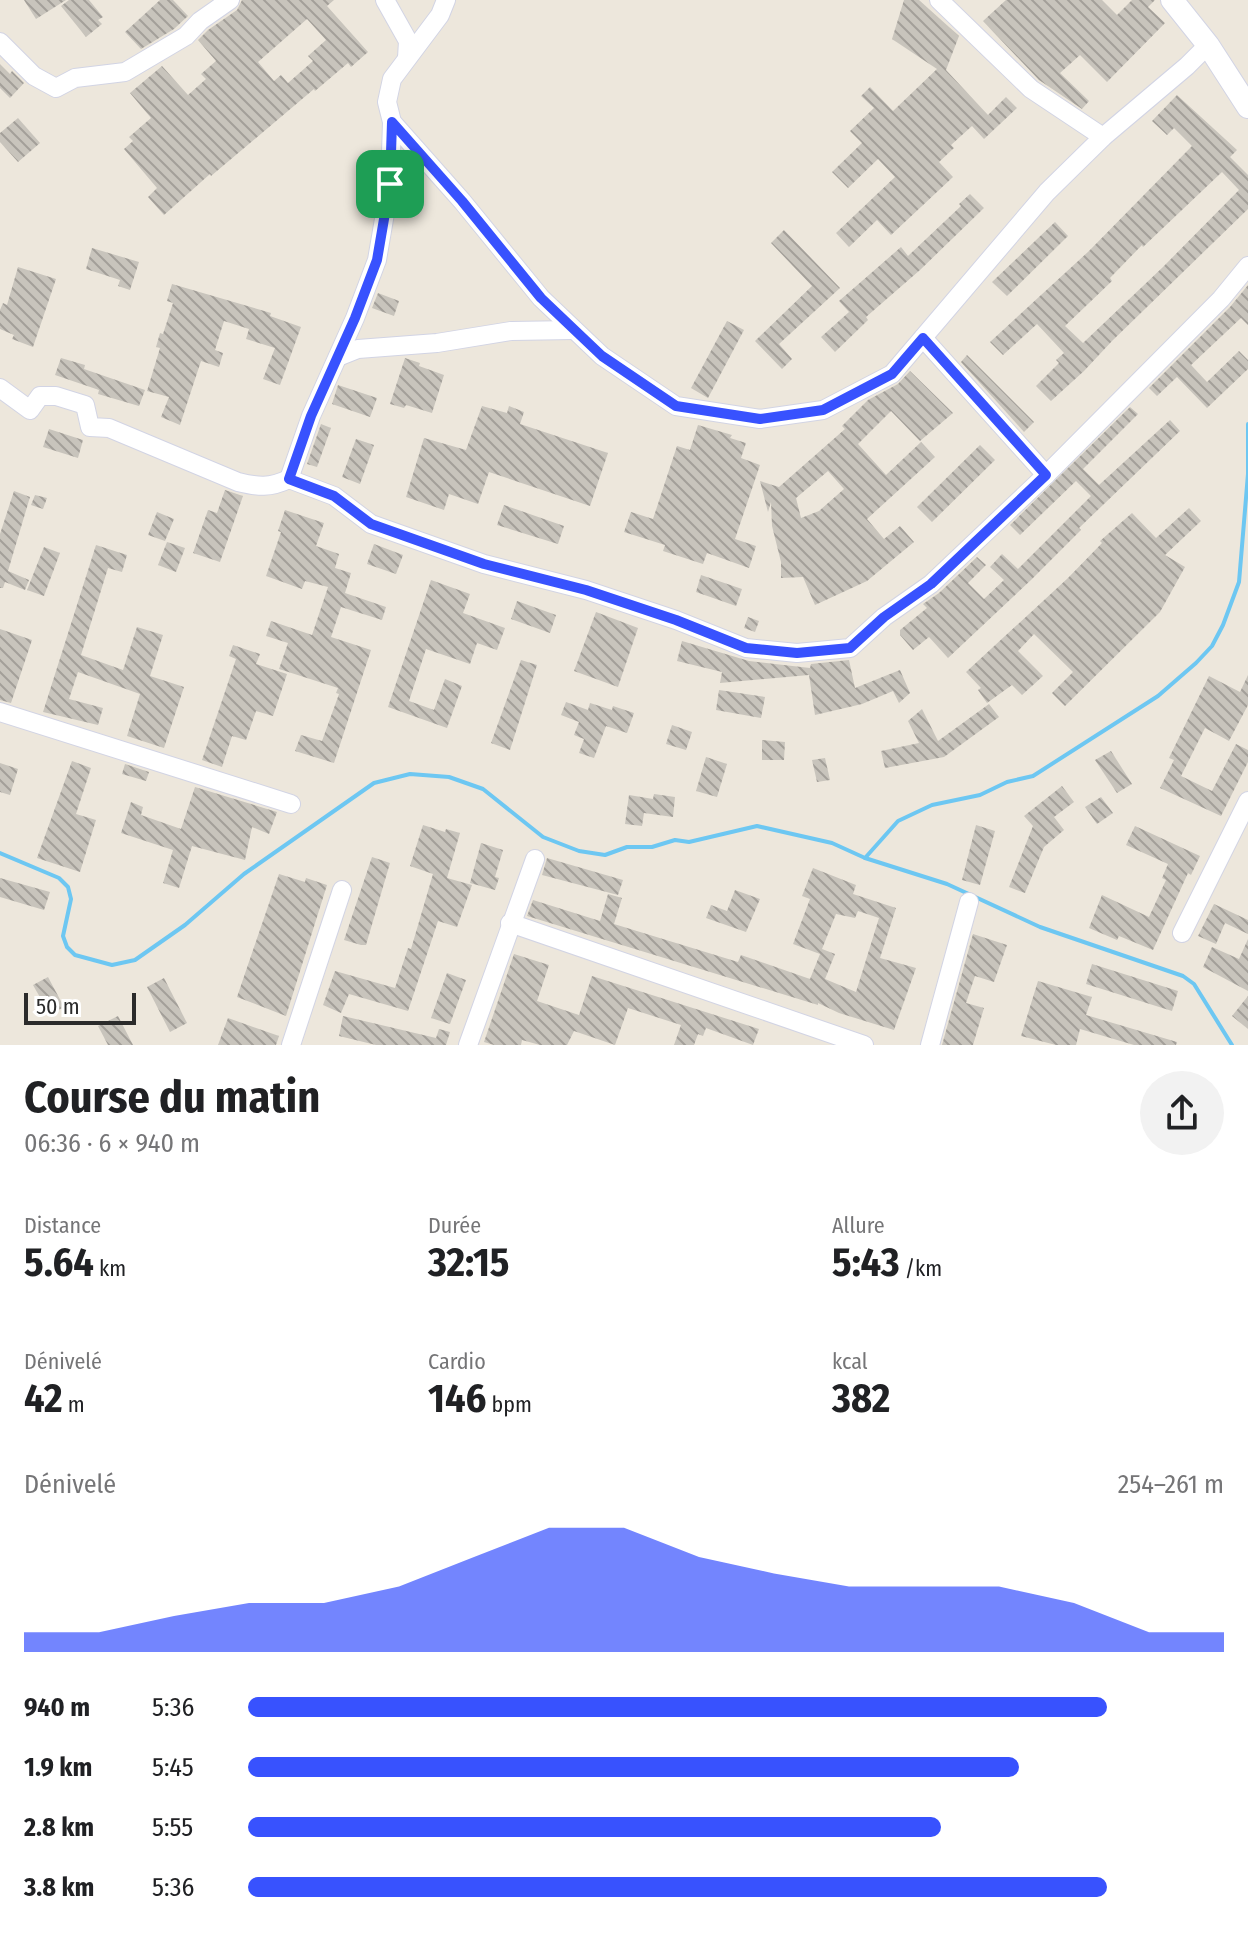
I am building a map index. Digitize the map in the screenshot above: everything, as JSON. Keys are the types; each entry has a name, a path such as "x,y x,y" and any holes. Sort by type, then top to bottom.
{"street":[{"path":"0,42 34,76 56,88 75,78 125,72 186,36 200,21 230,0"},
{"path":"385,0 408,41 407,58"},
{"path":"289,479 311,416 377,260 390,184 392,122 387,102 392,79 440,15 446,0"},
{"path":"939,0 1031,89 1103,137"},
{"path":"1172,0 1208,45 1248,107"},
{"path":"392,122 541,298 602,356 676,406 760,419 823,410 892,374 1047,192 1103,137 1208,45"},
{"path":"0,388 30,410 40,396 71,399 85,405 90,427 109,428 238,482 258,487 274,486 289,479 334,496 371,524 484,564 586,590 676,620 746,648 797,653 850,648 884,617 931,584 1046,475 1211,310 1248,266"},
{"path":"338,357 358,349 437,343 511,331 574,330"},
{"path":"923,338 1046,475"},
{"path":"0,712 291,804"},
{"path":"1182,933 1248,801"},
{"path":"468,1045 535,859"},
{"path":"298,1043 342,890"},
{"path":"930,1045 969,902"},
{"path":"510,923 864,1045"}],"building":[{"path":"24,0 66,0 36,19"},
{"path":"69,0 89,0 103,17 98,20 102,24 86,37 61,6"},
{"path":"160,0 173,0 188,16 174,29 141,49 125,32"},
{"path":"242,0 334,0 327,6 368,52 351,67 348,63 314,89 164,215 148,197 157,188 124,149 133,141 129,137 151,118 130,93 162,66 188,95 206,79 201,74 216,61 198,40 237,10","holes":["307,19 326,40 308,56 313,61 288,83 281,75 274,81 258,62"]},
{"path":"904,0 919,0 959,36 946,70 988,115 1006,97 1017,108 984,139 972,126 951,145 954,148 939,162 953,177 891,235 877,220 849,247 836,233 895,177 878,159 848,188 832,172 862,143 850,131 874,108 861,96 870,87 893,111 937,69 892,39"},
{"path":"1006,0 1102,0 1117,15 1132,0 1155,0 1148,7 1165,23 1107,82 1080,55 1060,73 1089,101 1082,109 1039,80 983,21"},
{"path":"0,64 24,83 10,98 0,88"},
{"path":"1177,95 1237,150 1230,157 1248,175 1248,209 1051,401 1036,386 1059,363 1056,360 1064,353 1037,324 1003,355 990,342 1089,251 1192,146 1174,128 1167,135 1152,121","holes":["1222,172 1239,190 1083,343 1065,326 1112,281 1110,278 1142,245"]},
{"path":"18,118 40,143 18,162 0,142 0,133"},
{"path":"970,194 984,208 866,317 868,320 835,352 821,337 849,312 839,301 901,247 908,256"},
{"path":"1055,222 1068,236 1007,296 992,282"},
{"path":"784,230 840,288 779,344 792,359 782,369 755,341 812,286 771,243"},
{"path":"92,248 139,262 130,290 118,286 120,280 86,269"},
{"path":"18,267 56,279 33,347 12,339 14,335 0,329 0,310 3,303 7,305"},
{"path":"172,284 271,313 270,316 301,327 280,385 263,379 275,348 246,339 249,329 224,321 215,350 223,353 219,367 201,361 180,425 161,417 169,397 147,391 160,348 156,347 160,333 163,334 173,303 167,301"},
{"path":"1248,285 1248,325 1241,318 1191,365 1207,382 1239,351 1248,360 1248,369 1207,408 1177,377 1157,396 1149,388"},
{"path":"378,293 399,301 394,316 372,308"},
{"path":"727,321 744,330 708,398 691,388"},
{"path":"967,355 1034,422 1024,432 961,362"},
{"path":"61,358 145,390 139,406 98,394 99,390 55,375"},
{"path":"405,358 444,375 432,413 390,404"},
{"path":"910,371 953,413 920,441 891,411 858,444 886,475 921,442 935,457 867,519 884,539 900,526 914,542 867,581 815,605 803,577 781,578 771,502 768,512 760,481 779,487 845,429 842,426 868,400 898,384","holes":["828,471 844,489 819,511 801,518 796,498"]},
{"path":"338,385 377,398 370,417 332,404"},
{"path":"482,406 507,413 509,406 524,412 520,424 608,453 590,506 489,472 478,504 449,494 444,510 406,497 424,438 466,450"},
{"path":"1130,407 1138,414 1083,469 1099,485 1170,420 1180,431 948,658 929,637 913,650 900,635 900,630 927,608 923,604 977,557 986,565 968,583 984,599 1004,580 990,567 1002,554 1018,569 1091,496 1076,481 1020,535 1010,525"},
{"path":"321,424 331,428 317,467 307,464"},
{"path":"698,425 732,435 730,438 746,443 741,458 760,465 735,539 756,546 749,568 707,553 703,564 663,551 665,545 624,532 631,512 653,519 677,446 690,450"},
{"path":"49,429 83,440 78,458 43,447"},
{"path":"356,439 374,445 360,484 342,477"},
{"path":"980,445 995,460 932,522 917,507"},
{"path":"225,490 243,496 220,562 193,553 208,510 217,513"},
{"path":"14,491 30,497 8,571 29,580 25,590 5,582 0,588 0,534"},
{"path":"35,495 47,498 43,509 31,505"},
{"path":"504,505 564,526 558,544 497,525"},
{"path":"1189,508 1201,521 1165,555 1185,567 1160,612 1065,706 1052,693 1073,672 1034,634 1018,651 1043,676 1022,695 1012,685 987,703 978,690 981,688 966,672 1068,578 1102,543 1100,541 1132,513 1156,538"},
{"path":"285,510 324,523 316,546 339,554 335,568 351,573 345,593 386,607 382,620 341,607 331,637 371,650 334,763 295,751 301,735 322,741 339,694 336,693 338,688 279,669 288,643 266,636 271,621 312,635 328,587 305,581 302,589 266,576"},
{"path":"157,512 174,519 165,541 148,535"},
{"path":"167,542 185,548 176,572 158,565"},
{"path":"374,544 403,555 396,574 367,564"},
{"path":"96,545 127,555 122,572 108,568 81,655 123,670 137,627 163,635 150,676 184,687 164,748 127,736 140,694 78,672 69,699 103,708 98,725 43,712"},
{"path":"44,547 60,553 44,596 27,590"},
{"path":"701,575 742,589 736,606 696,592"},
{"path":"431,580 470,594 463,613 505,628 497,650 477,643 470,664 426,649 409,701 434,710 445,679 462,686 447,728 388,707"},
{"path":"517,601 556,615 550,633 511,619"},
{"path":"596,612 638,628 618,687 574,671"},
{"path":"748,617 759,621 755,632 744,628"},
{"path":"0,629 32,640 11,703 0,700"},
{"path":"682,641 749,661 810,668 811,664 849,660 855,688 900,670 910,693 899,703 893,691 862,704 815,715 809,675 720,683 722,672 677,661"},
{"path":"233,645 260,654 256,664 287,674 273,716 256,711 246,740 232,736 222,767 202,760 236,659 229,656"},
{"path":"521,660 537,665 510,750 491,743"},
{"path":"1248,675 1248,705 1229,741 1205,728 1181,776 1212,791 1236,744 1248,750 1248,762 1221,816 1160,788 1174,760 1169,758 1209,676 1240,692"},
{"path":"719,690 765,697 761,718 716,710"},
{"path":"566,702 588,710 590,703 634,713 627,733 606,726 594,758 579,753 584,739 574,735 579,722 561,715"},
{"path":"989,704 999,717 944,757 885,768 881,751 919,743 908,721 922,709 938,741"},
{"path":"672,725 692,732 686,750 666,744"},
{"path":"762,740 785,742 784,760 762,760"},
{"path":"1111,751 1132,784 1117,793 1095,760"},
{"path":"706,757 727,764 717,797 696,791"},
{"path":"825,758 830,780 817,782 812,760"},
{"path":"72,761 91,768 76,814 96,820 80,872 37,858"},
{"path":"0,763 18,769 10,795 0,792"},
{"path":"125,764 149,772 146,781 122,774"},
{"path":"1062,786 1074,802 1054,817 1064,830 1044,847 1025,893 1009,887 1033,826 1024,816"},
{"path":"195,787 277,812 269,834 252,827 245,860 192,846 179,888 163,883 173,850 121,833 131,802 143,807 141,815 181,829"},
{"path":"654,794 675,797 673,817 644,813 642,826 625,824 629,795 653,799"},
{"path":"1101,797 1113,813 1097,824 1085,807"},
{"path":"423,825 460,833 447,878 472,885 457,927 438,921 408,1011 349,994 341,1013 323,1005 335,971 395,988 408,948 411,949 433,874 410,866"},
{"path":"976,825 995,831 980,885 962,880"},
{"path":"1135,826 1200,856 1191,875 1188,873 1153,950 1089,928 1102,895 1149,917 1166,880 1162,878 1168,864 1126,845"},
{"path":"481,843 503,850 495,877 499,878 495,890 470,883"},
{"path":"372,857 390,863 366,945 361,945 344,940"},
{"path":"547,858 623,880 618,895 542,875"},
{"path":"813,868 856,885 853,894 896,908 880,958 916,968 894,1030 818,1003 527,916 533,900 600,921 608,894 622,898 614,924 738,962 741,955 810,979 820,954 793,944 810,899 802,896","holes":["858,911 879,918 856,992 825,979 835,954 822,949 836,914 855,918"]},
{"path":"279,874 327,885 286,1016 237,997"},
{"path":"0,878 50,892 44,910 0,897"},
{"path":"735,890 760,899 746,932 706,918 711,905 727,911"},
{"path":"1214,904 1248,920 1248,934 1225,923 1216,944 1198,936"},
{"path":"973,934 1007,945 994,982 975,976 966,1003 984,1008 973,1045 942,1045"},
{"path":"1248,939 1248,991 1203,967 1212,947 1239,959"},
{"path":"514,954 549,965 537,1001 579,1015 592,976 759,1029 753,1045 706,1028 703,1036 698,1034 694,1045 674,1045 681,1025 628,1008 615,1045 574,1031 567,1045 540,1045 522,1040 521,1045 484,1042"},
{"path":"1092,964 1178,991 1172,1011 1086,984"},
{"path":"447,973 466,980 450,1024 431,1018"},
{"path":"48,977 64,1007 50,1015 33,985"},
{"path":"164,978 187,1023 170,1032 147,987"},
{"path":"1038,981 1092,997 1086,1015 1177,1042 1176,1045 1134,1045 1080,1029 1076,1045 1056,1045 1021,1036"},
{"path":"1248,996 1248,1029 1232,1016"},
{"path":"118,1016 133,1045 108,1045 98,1026"},
{"path":"343,1016 436,1038 439,1029 450,1032 446,1045 376,1045 339,1036"},
{"path":"228,1018 279,1036 276,1045 218,1045"}],"waterway":[{"path":"1248,424 1248,474"},
{"path":"0,853 59,878 68,887 71,899 63,936 67,947 75,955 112,965 135,960 185,925 244,874 374,783 410,774 449,777 483,789 543,837 579,851 605,855 627,847 652,847 675,840 689,842 757,826 832,843 865,858 898,821 932,805 980,795 1007,782 1033,776 1158,696 1196,663 1212,646 1239,582 1248,474"},
{"path":"865,858 947,884 1040,927 1183,976 1194,984 1232,1045"}],"route":[{"path":"392,122 541,298 602,356 676,406 760,419 823,410 892,374 923,338 1046,475 931,584 884,617 850,648 797,653 746,648 676,620 586,590 484,564 371,524 334,496 289,479 311,416 377,260 390,184 392,122"}]}
